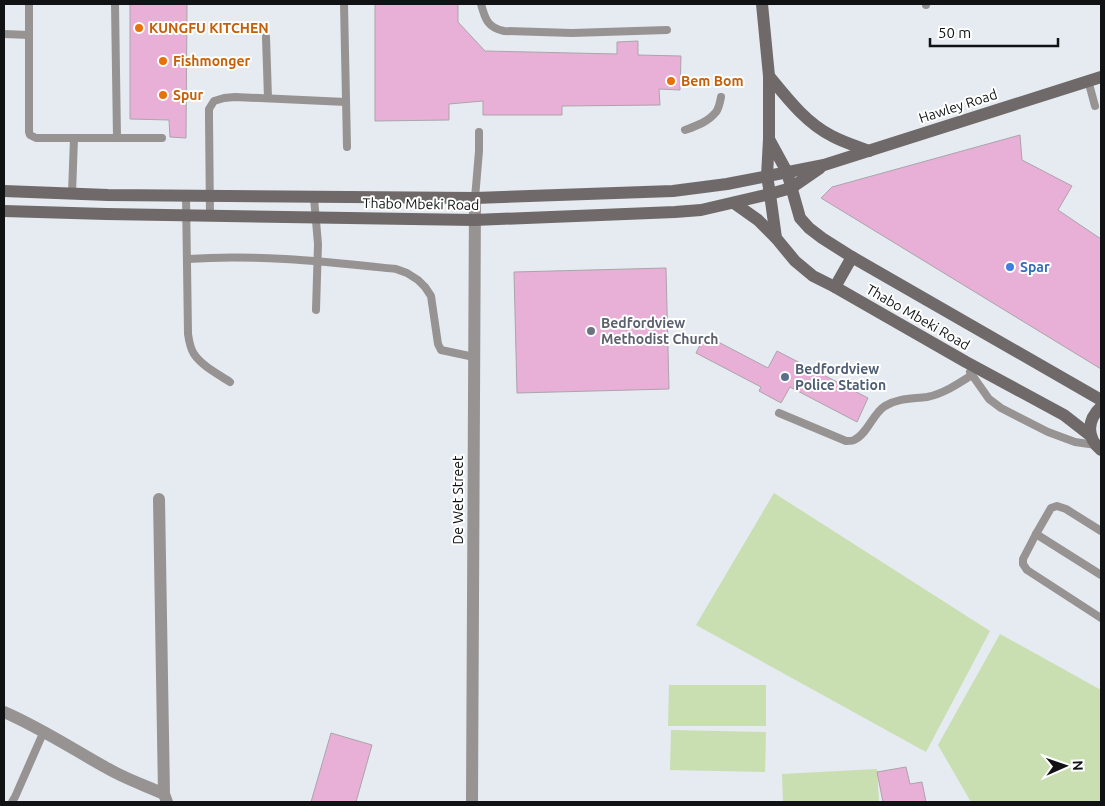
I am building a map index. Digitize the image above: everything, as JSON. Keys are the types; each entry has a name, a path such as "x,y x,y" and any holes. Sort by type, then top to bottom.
{"main road":[{"path":"762,4 769,76 767,176 776,238"},
{"path":"769,76 787,99 813,123 831,136 869,151"},
{"name":"Hawley Road","path":"767,176 824,165 1101,76"},
{"name":"Thabo Mbeki Road","path":"769,139 787,172 800,218 809,228 852,257 1101,400"},
{"name":"Hawley Road","path":"770,194 791,188 824,165"},
{"name":"Thabo Mbeki Road","path":"210,196 475,198 673,191 728,184 767,176"},
{"path":"4,191 210,196"},
{"name":"Thabo Mbeki Road","path":"4,211 474,220 702,210 770,194"},
{"name":"Thabo Mbeki Road","path":"734,203 758,220 776,238 794,261 813,276 1064,415 1096,444"},
{"path":"835,287 852,257"},
{"path":"1096,444 1090,428 1091,420 1101,407"}],"street":[{"name":"De Wet Street","path":"472,802 475,198"},
{"path":"4,712 165,798 160,499"}],"lane":[{"path":"29,4 29,132 33,137 162,138"},
{"path":"115,4 117,138"},
{"path":"344,4 347,147"},
{"path":"482,4 487,22 496,30 572,33 667,30"},
{"path":"4,34 29,35"},
{"path":"266,37 268,98"},
{"path":"1088,80 1095,106"},
{"path":"210,216 209,110 214,101 235,96 346,102"},
{"path":"685,130 697,126 717,111 721,97"},
{"path":"475,198 479,132"},
{"path":"72,194 74,138"},
{"path":"186,196 188,334 190,343 193,353 202,363 230,382"},
{"path":"314,198 318,244 316,310"},
{"path":"188,259 216,257 317,261 396,269 418,280 431,296 438,344 441,350 474,357"},
{"path":"966,362 972,375 989,399 1001,408 1048,432 1075,442 1096,444"},
{"path":"779,413 846,441 854,441 883,407 896,401 927,397 939,393 972,375"},
{"path":"1101,531 1066,509 1057,506 1051,508 1023,559 1023,564 1028,570 1101,618"},
{"path":"1036,534 1101,575"},
{"path":"12,802 44,732"}],"green space":[{"path":"774,493 990,631 926,752 696,625"},
{"path":"1000,634 1101,690 1101,802 971,802 938,745"},
{"path":"669,685 766,685 766,726 668,726"},
{"path":"671,730 766,732 765,772 670,770"},
{"path":"877,769 879,802 783,802 782,774"}],"building":[{"path":"130,4 187,4 186,138 170,137 169,120 130,119"},
{"path":"375,4 458,4 458,22 485,51 617,54 617,42 638,41 638,55 681,56 680,90 659,89 660,105 562,106 562,115 483,115 483,101 449,104 449,120 375,121"},
{"path":"1020,135 1022,160 1072,186 1058,210 1101,239 1101,369 821,198 832,187"},
{"name":"Bedfordview Methodist Church","path":"666,268 669,389 517,393 514,272"},
{"name":"Bedfordview Police Station","path":"705,335 768,368 777,351 868,398 857,422 790,387 781,403 759,391 761,387 696,353"},
{"path":"331,733 372,745 356,802 311,802"},
{"path":"906,767 910,784 922,782 926,802 883,802 877,772"}],"place":[{"name":"KUNGFU KITCHEN","path":"139,28"},
{"name":"Fishmonger","path":"163,61"},
{"name":"Bem Bom","path":"671,81"},
{"name":"Spur","path":"163,95"},
{"name":"Spar","path":"1010,267"},
{"name":"Bedfordview Methodist Church","path":"591,331"},
{"name":"Bedfordview Police Station","path":"785,377"}]}
